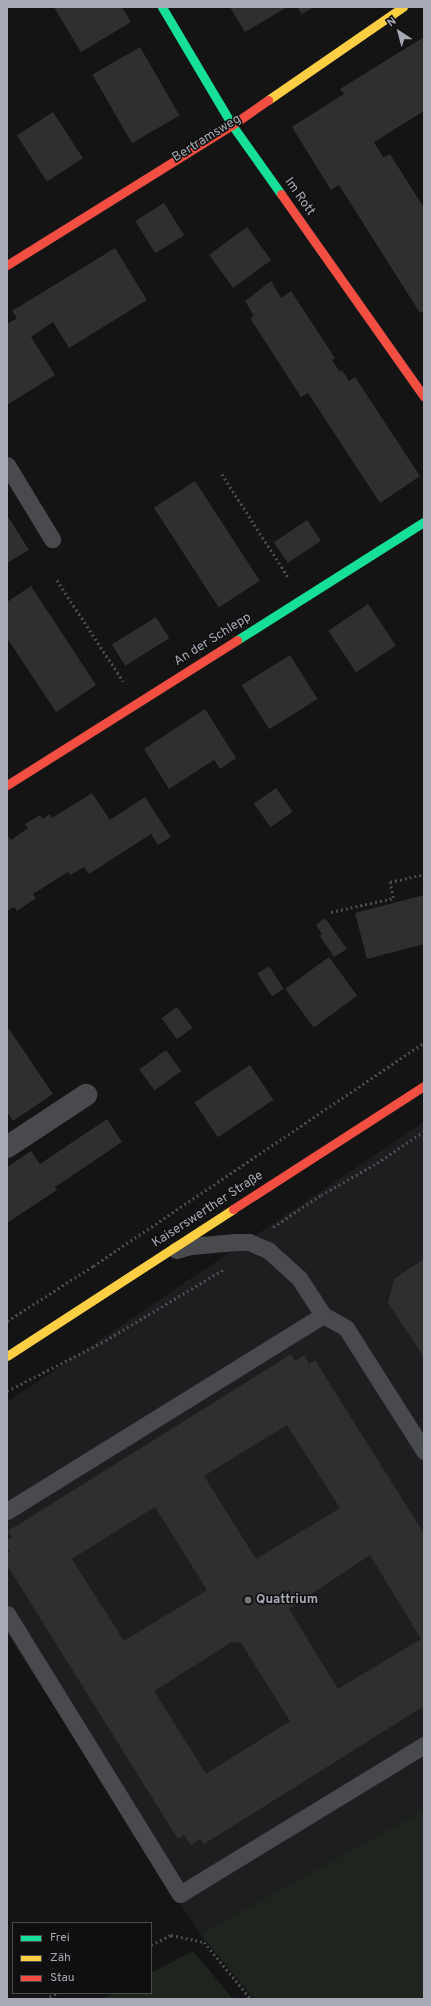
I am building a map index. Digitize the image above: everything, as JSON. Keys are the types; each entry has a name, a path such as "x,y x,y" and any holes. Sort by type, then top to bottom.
{"street":[{"name":"Im Rott","path":"162,7 232,125 424,397"},
{"name":"Bertramsweg","path":"7,265 232,125 403,7"},
{"name":"An der Schlepp","path":"7,785 424,522"},
{"name":"Kaiserswerther Straße","path":"7,1356 424,1086"},
{"path":"7,1147 86,1095"}],"lane":[{"path":"7,465 52,539"},
{"path":"167,1252 191,1246 236,1242 257,1244 268,1250 299,1278 324,1315 346,1328 424,1451"},
{"path":"7,1511 324,1315"},
{"path":"7,1614 180,1894 424,1746"}],"path":[{"path":"222,474 302,599"},
{"path":"57,580 137,703"},
{"path":"331,912 393,898 390,882 424,874"},
{"path":"7,1321 100,1261 424,1043"},
{"path":"266,1231 321,1195 377,1163 424,1131"},
{"path":"7,1391 101,1343 227,1267"},
{"path":"152,1944 171,1935 204,1942 251,1999"},
{"path":"46,1999 55,1994"}],"shaded area":[{"path":"424,1122 424,1810 200,1934 7,1633 7,1402"},
{"path":"424,1810 424,1999 254,1999 200,1934"},
{"path":"193,1951 233,1999 102,1999 112,1994 152,1994 152,1972"}],"building":[{"path":"54,7 122,7 131,22 81,52"},
{"path":"230,7 287,7 245,32"},
{"path":"297,7 314,7 302,14"},
{"path":"424,37 424,111 374,142 383,157 390,154 424,208 424,311 420,313 339,185 331,190 292,127 344,94 340,89"},
{"path":"140,47 180,115 132,143 92,75"},
{"path":"53,112 83,158 47,182 17,135"},
{"path":"164,203 184,235 155,253 135,221"},
{"path":"247,227 271,260 233,288 209,255"},
{"path":"115,248 147,300 69,348 53,322 31,337 55,375 7,405 7,324 17,318 12,311"},
{"path":"271,281 281,298 291,291 335,358 332,360 340,372 342,370 349,381 355,377 420,476 380,503 308,393 301,397 250,318 254,316 245,301"},
{"path":"195,481 260,581 219,607 154,508"},
{"path":"7,515 29,550 7,563"},
{"path":"307,520 321,541 288,563 274,542"},
{"path":"31,586 96,685 56,712 7,638 7,602"},
{"path":"368,604 396,645 356,672 328,631"},
{"path":"156,617 169,638 125,666 112,645"},
{"path":"290,655 318,699 269,729 242,685"},
{"path":"205,709 236,758 220,769 214,760 169,789 144,749"},
{"path":"276,788 293,812 271,827 254,803"},
{"path":"92,793 110,820 145,797 171,837 158,845 151,834 89,874 84,867 70,875 68,872 33,894 36,898 17,911 14,907 7,911 7,836 11,840 28,828 25,824 40,815 43,819 50,814 52,818"},
{"path":"424,895 424,944 367,959 355,913"},
{"path":"325,918 347,949 334,957 320,936 322,934 316,925"},
{"path":"329,957 357,996 314,1028 285,989"},
{"path":"269,966 284,989 272,996 257,974"},
{"path":"177,1007 192,1028 177,1039 162,1018"},
{"path":"9,1029 53,1094 13,1121 7,1112 7,1031"},
{"path":"166,1050 181,1071 155,1090 139,1069"},
{"path":"250,1065 273,1100 218,1137 194,1102"},
{"path":"107,1119 122,1142 55,1187 57,1190 7,1223 7,1167 31,1151 40,1164"},
{"path":"424,1259 424,1357 388,1303 394,1279"},
{"name":"Quattrium","path":"291,1354 295,1361 304,1355 309,1364 315,1360 424,1534 424,1706 204,1844 200,1839 191,1845 184,1835 178,1839 7,1565 7,1554 10,1552 7,1548 7,1541 12,1537 8,1531","holes":["287,1425 340,1508 256,1559 204,1476","155,1507 207,1590 124,1641 72,1559","370,1555 421,1639 338,1689 289,1609","232,1642 241,1643 290,1721 206,1774 154,1691"]}],"traffic: fast":[{"path":"162,7 232,125 281,194"},
{"path":"237,640 424,522"}],"traffic: slow":[{"path":"268,100 403,7"},
{"path":"7,1356 233,1209"}],"traffic: jam":[{"path":"7,265 232,125 268,100"},
{"path":"281,194 424,397"},
{"path":"7,785 237,640"},
{"path":"233,1209 424,1086"}],"place":[{"name":"Quattrium","path":"248,1600"}]}
